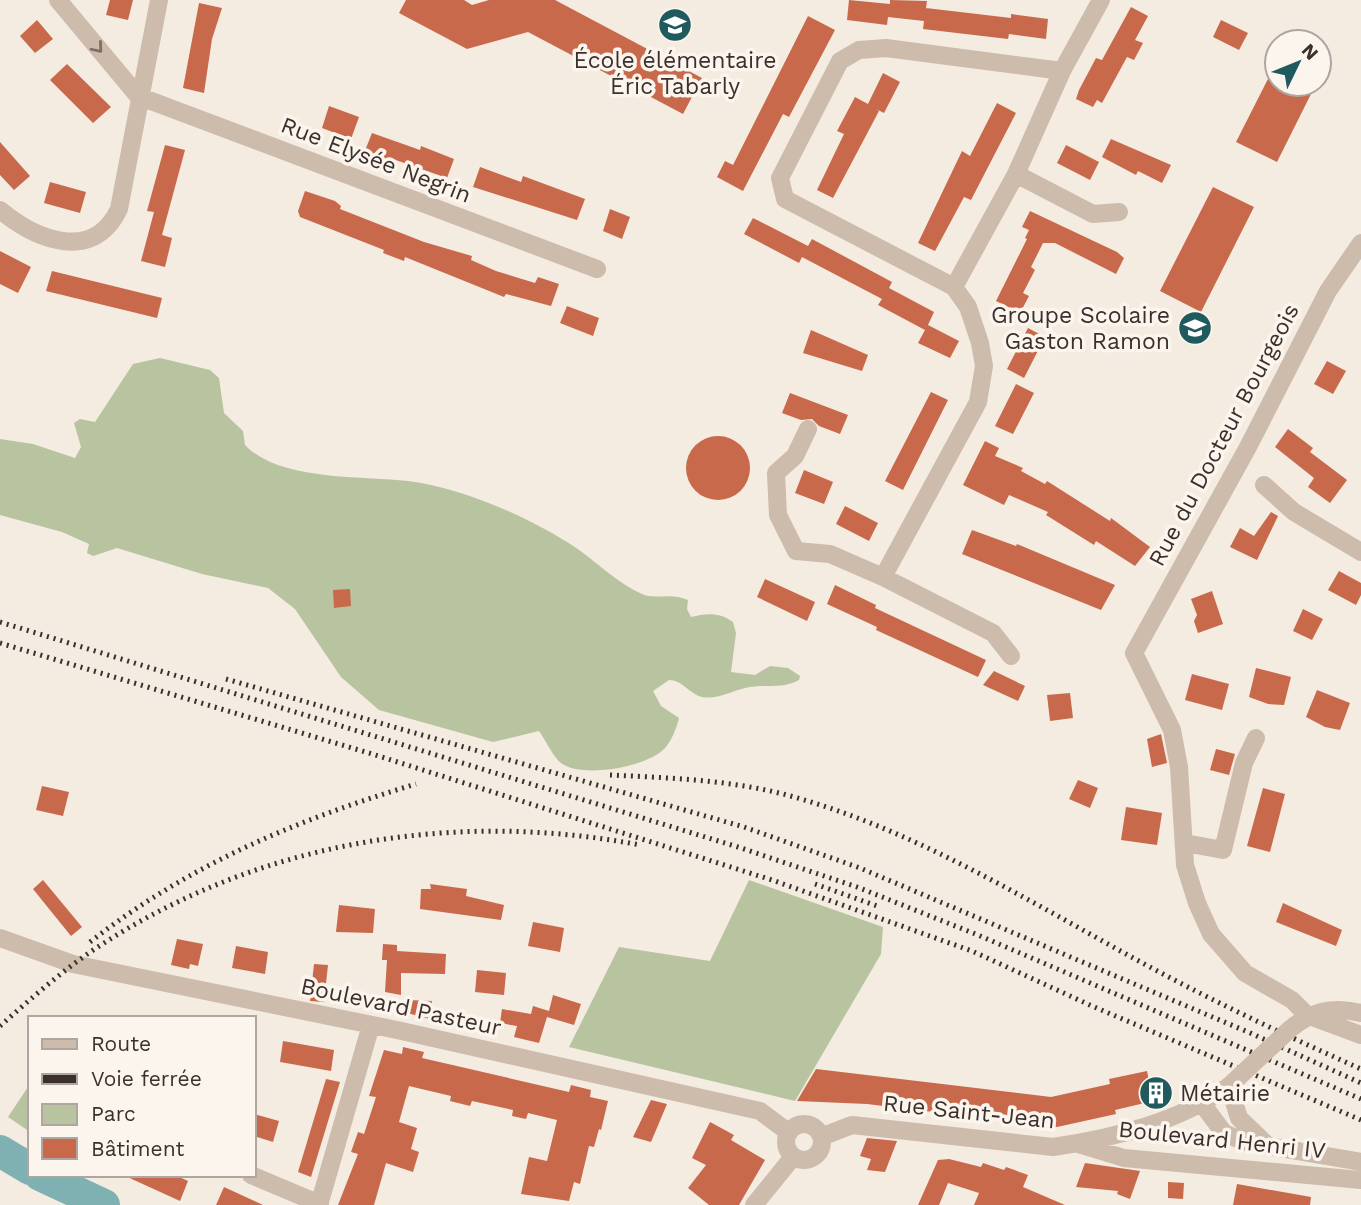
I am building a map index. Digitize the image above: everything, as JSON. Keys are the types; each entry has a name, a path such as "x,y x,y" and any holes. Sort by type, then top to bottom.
{"street":[{"path":"58,0 138,96"},
{"path":"0,210 18,225 64,243 93,237 108,226 118,209 138,96 159,0"},
{"path":"954,287 1016,174 1062,71 1101,0"},
{"path":"883,577 978,402 984,366 980,343 968,307 954,287 785,199 780,178 840,61 859,50 886,48 1062,71"},
{"name":"Rue Elysée Negrin","path":"138,96 597,269"},
{"path":"1016,174 1093,214 1119,212"},
{"name":"Rue du Docteur Bourgeois","path":"1185,843 1179,767 1172,730 1134,653 1261,423 1328,292 1358,253"},
{"path":"807,429 795,456 776,473 778,515 796,551 830,554 883,577 993,633 1011,656"},
{"path":"1264,485 1294,512 1361,552"},
{"path":"1256,738 1244,763 1223,850 1185,843 1185,865 1196,903 1223,953 1245,973 1292,1000 1307,1015 1361,1035"},
{"name":"Boulevard Pasteur","path":"0,938 73,964 371,1025 760,1111 788,1132"},
{"path":"1307,1015 1336,1010 1361,1013"},
{"name":"Rue Saint-Jean","path":"821,1137 852,1125 1025,1146 1079,1144 1176,1117 1203,1105 1229,1086 1307,1015"},
{"path":"256,1177 320,1205 371,1025"},
{"name":"Boulevard Henri IV","path":"1229,1086 1239,1118 1266,1144"},
{"name":"Boulevard Henri IV","path":"1203,1105 1224,1133 1245,1142 1361,1162"},
{"path":"808,1124 814,1127 821,1137 822,1146 814,1157 801,1160 793,1157 786,1146 788,1132 793,1127 808,1124"},
{"name":"Boulevard Henri IV","path":"1079,1144 1124,1158 1361,1180"},
{"path":"754,1205 793,1157"}],"green space":[{"path":"160,358 210,370 219,378 224,413 243,431 245,445 260,457 278,465 322,475 428,484 490,504 567,542 622,583 642,594 682,598 688,600 687,609 691,617 713,614 733,622 736,633 731,672 755,675 770,666 788,668 800,676 799,680 786,685 745,688 707,698 669,680 653,691 661,706 679,718 674,734 665,748 645,761 614,769 571,768 558,760 539,731 493,742 379,710 341,677 295,609 268,588 202,574 117,548 93,556 87,553 89,544 62,532 0,515 0,439 33,444 75,458 81,447 74,423 80,419 95,422 133,364"},
{"path":"749,880 883,927 881,954 795,1101 569,1047 619,947 710,961"},
{"path":"28,1087 28,1131 8,1117"}],"building":[{"path":"110,0 133,0 128,20 106,15"},
{"path":"406,0 464,0 472,5 489,0 555,0 702,78 683,114 528,32 467,49 399,13"},
{"path":"849,0 890,4 890,0 927,1 926,8 1011,18 1011,14 1048,19 1046,39 1009,34 1008,39 923,29 924,21 888,17 887,25 847,20"},
{"path":"199,3 222,8 212,39 204,93 183,88"},
{"path":"1131,7 1148,16 1135,40 1143,43 1134,60 1127,57 1102,103 1097,100 1093,107 1076,99 1096,58 1102,60"},
{"path":"808,16 835,30 789,117 783,114 743,191 717,177 725,161 733,165"},
{"path":"37,20 53,39 35,53 20,36"},
{"path":"1221,20 1248,33 1239,50 1213,37"},
{"path":"67,64 111,107 93,123 50,80"},
{"path":"883,73 900,82 884,113 876,109 879,111 833,198 817,190 844,134 837,131 855,97 868,104"},
{"path":"1263,89 1263,98 1309,98 1277,162 1236,142"},
{"path":"997,103 1016,113 971,200 964,197 935,251 918,243 962,151 970,156"},
{"path":"329,106 359,117 351,139 322,128"},
{"path":"372,133 420,150 421,146 454,159 447,178 390,158 389,162 364,153"},
{"path":"1111,139 1171,165 1162,183 1138,171 1136,175 1102,157"},
{"path":"0,142 30,176 14,190 0,175"},
{"path":"165,145 185,150 162,235 172,238 165,267 141,261 154,212 147,211"},
{"path":"1066,145 1099,162 1090,180 1057,163"},
{"path":"480,167 521,182 523,176 585,199 577,220 473,187"},
{"path":"50,182 86,192 80,213 44,203"},
{"path":"1213,187 1254,207 1201,312 1160,291"},
{"path":"305,191 335,201 341,206 340,209 424,242 472,256 471,260 496,271 535,283 538,277 559,284 551,306 506,294 504,297 405,257 404,261 383,253 384,250 300,217 298,211"},
{"path":"610,209 630,217 622,239 603,231"},
{"path":"1030,211 1117,252 1124,258 1116,274 1055,243 1043,243 1031,267 1035,270 1023,293 1029,296 1020,313 996,301 1027,239 1025,238 1029,230 1022,227"},
{"path":"753,218 808,246 812,239 892,282 889,288 934,312 928,325 959,341 950,358 918,343 925,330 878,305 882,299 802,257 799,263 744,234"},
{"path":"0,251 31,267 18,293 0,284"},
{"path":"52,271 162,298 157,318 46,291"},
{"path":"567,306 599,318 593,336 560,323"},
{"path":"1028,328 1045,337 1024,378 1007,369"},
{"path":"811,330 868,355 862,371 803,353"},
{"path":"1327,361 1346,371 1333,394 1314,384"},
{"path":"1016,384 1034,393 1013,434 995,426"},
{"path":"931,392 948,400 903,490 885,481"},
{"path":"790,393 848,415 840,434 819,426 812,419 801,420 782,413"},
{"path":"1288,429 1313,448 1310,452 1347,480 1330,503 1308,487 1314,478 1275,447"},
{"path":"712,436 724,436 741,445 748,456 748,480 741,491 724,500 712,500 700,495 691,486 686,474 686,462 691,450 700,441"},
{"path":"985,441 999,448 995,456 1023,468 1021,471 1045,484 1047,481 1110,521 1111,518 1150,547 1135,566 1096,541 1094,545 1046,515 1048,512 1009,495 1004,505 963,485"},
{"path":"804,470 833,482 824,504 795,493"},
{"path":"845,506 878,523 869,541 836,524"},
{"path":"1271,512 1278,516 1257,560 1230,547 1240,528 1254,536"},
{"path":"972,530 1016,546 1017,544 1115,585 1101,610 962,554"},
{"path":"1339,571 1361,583 1361,595 1356,605 1328,590"},
{"path":"765,579 815,602 807,621 757,597"},
{"path":"835,585 876,605 875,608 986,660 978,677 827,604"},
{"path":"350,589 351,606 334,608 333,590"},
{"path":"1212,591 1223,624 1198,633 1194,621 1197,615 1191,599"},
{"path":"1303,609 1323,619 1312,640 1293,631"},
{"path":"1256,668 1291,677 1284,705 1268,704 1249,697"},
{"path":"994,671 1025,686 1018,701 983,685"},
{"path":"1192,674 1229,684 1222,710 1185,700"},
{"path":"1317,690 1350,703 1340,730 1325,727 1306,717"},
{"path":"1070,693 1073,718 1050,721 1047,695"},
{"path":"1161,734 1167,763 1152,767 1147,739"},
{"path":"1216,749 1235,754 1229,775 1210,770"},
{"path":"1078,780 1098,788 1090,808 1069,799"},
{"path":"42,786 69,792 63,816 36,810"},
{"path":"1263,788 1285,794 1270,852 1247,846"},
{"path":"1126,807 1162,813 1157,845 1121,840"},
{"path":"43,880 82,927 71,936 33,889"},
{"path":"430,884 467,889 466,896 504,905 501,920 420,909 421,889 431,889"},
{"path":"1283,903 1342,930 1336,946 1276,922"},
{"path":"339,905 375,909 373,933 336,932"},
{"path":"533,922 564,928 560,952 528,946"},
{"path":"177,939 203,944 198,966 190,964 189,969 171,965"},
{"path":"383,944 397,945 397,951 446,954 445,974 401,973 401,995 385,992 387,960 382,960"},
{"path":"236,946 268,952 265,974 232,968"},
{"path":"314,964 328,965 324,1002 310,1001"},
{"path":"477,970 506,973 504,995 475,992"},
{"path":"553,995 581,1004 574,1025 547,1017 539,1043 514,1037 517,1026 500,1023 502,1009 531,1014 533,1006 549,1011"},
{"path":"408,1000 432,1001 430,1019 407,1013"},
{"path":"283,1041 334,1050 331,1071 280,1062"},
{"path":"403,1047 424,1052 422,1058 569,1092 571,1085 591,1090 590,1097 608,1101 594,1147 589,1146 580,1184 574,1182 569,1201 521,1194 529,1157 547,1161 557,1120 528,1113 526,1119 512,1116 513,1110 472,1101 470,1106 450,1101 451,1096 409,1086 399,1122 417,1128 411,1149 419,1152 413,1172 386,1163 374,1205 338,1205 358,1154 351,1152 358,1132 364,1134 376,1097 369,1096 384,1050 402,1054"},
{"path":"816,1069 1051,1097 1110,1084 1109,1079 1147,1071 1153,1101 1115,1110 1116,1114 1057,1127 867,1104 797,1101"},
{"path":"326,1079 340,1082 311,1177 298,1172"},
{"path":"651,1100 667,1104 651,1142 633,1137"},
{"path":"256,1115 279,1121 273,1142 256,1137"},
{"path":"710,1122 734,1135 731,1140 765,1160 739,1205 709,1205 688,1188 706,1165 692,1158"},
{"path":"867,1138 897,1141 885,1172 867,1170 871,1159 860,1156"},
{"path":"949,1159 981,1167 983,1163 1004,1170 1006,1167 1028,1175 1023,1187 1065,1205 974,1205 979,1193 948,1183 939,1205 918,1205 938,1160"},
{"path":"1085,1163 1140,1171 1130,1199 1117,1194 1118,1191 1076,1187"},
{"path":"127,1177 179,1177 188,1181 180,1201"},
{"path":"1168,1182 1184,1183 1183,1199 1168,1198"},
{"path":"1237,1184 1311,1197 1310,1205 1233,1205"},
{"path":"224,1187 263,1205 216,1205"}],"waterway":[{"path":"0,1151 28,1168"},
{"path":"44,1177 104,1205"}],"railway":[{"path":"0,622 738,847 857,887 978,935 1361,1099"},
{"path":"0,643 369,753 772,880 972,951 1092,1006 1361,1120"},
{"path":"226,679 744,827 860,868 1248,1032 1361,1083"},
{"path":"610,775 703,781 772,791 884,828 970,869 1192,989 1361,1069"},
{"path":"90,942 166,889 246,847 328,813 416,784"},
{"path":"0,1026 90,952 165,908 229,880 295,858 363,843 431,834 501,831 571,835 640,845"},
{"path":"815,884 880,907"}],"place":[{"name":"École élémentaire Éric Tabarly","path":"675,25"},
{"name":"Groupe Scolaire Gaston Ramon","path":"1195,328"},
{"name":"Métairie","path":"1156,1093"}]}
